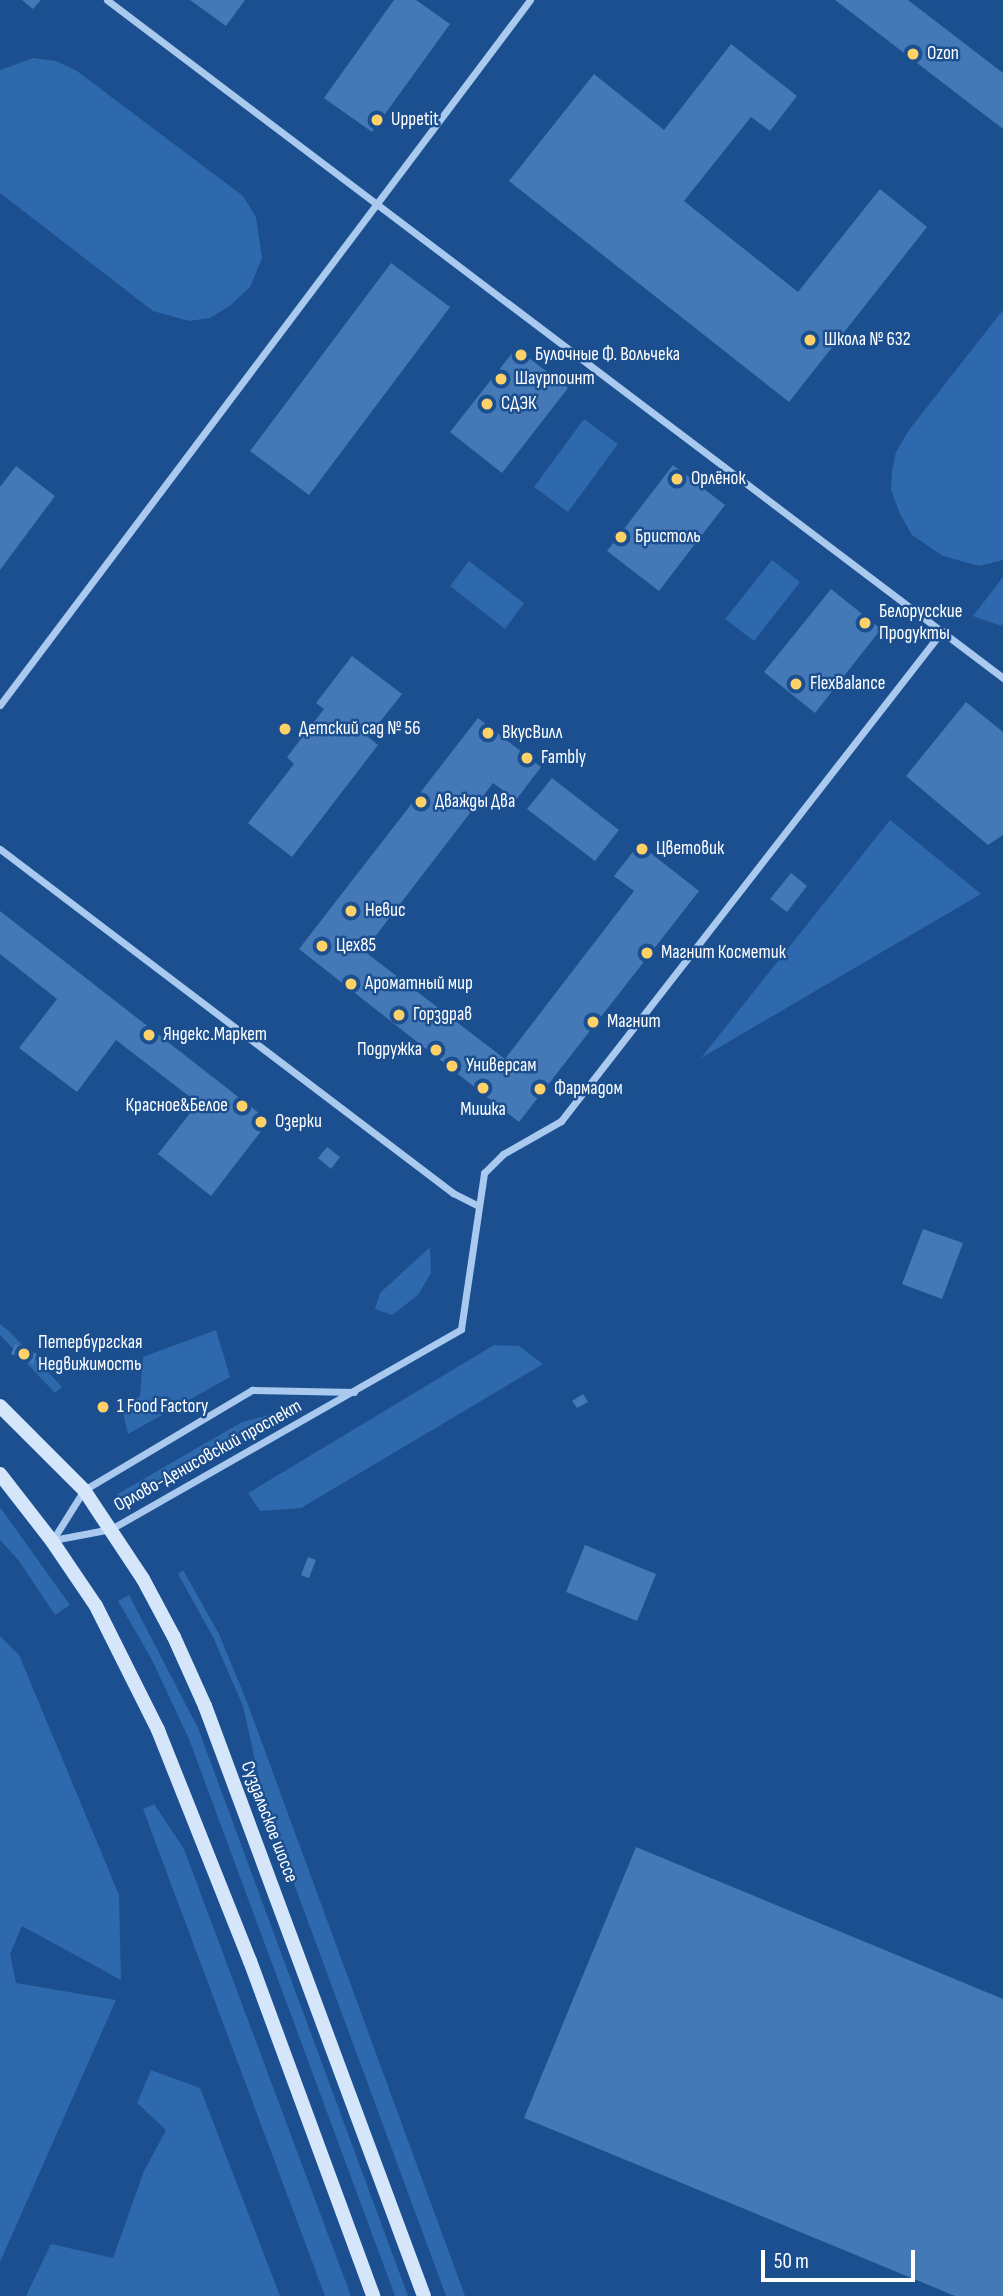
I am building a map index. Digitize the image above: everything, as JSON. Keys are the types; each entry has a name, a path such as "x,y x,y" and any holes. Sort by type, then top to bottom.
{"main road":[{"name":"Суздальское шоссе","path":"0,1405 84,1490 111,1529 174,1637 205,1706 424,2296"},
{"path":"0,1474 52,1541 101,1616 184,1792 250,1961 373,2296"}],"street":[{"path":"107,0 1003,678"},
{"path":"0,705 530,0"},
{"path":"0,849 453,1194 478,1206 484,1173 503,1154 561,1121 942,631"},
{"name":"Орлово-Денисовский проспект","path":"52,1541 111,1529 461,1329 478,1206"},
{"name":"Орлово-Денисовский проспект","path":"52,1541 84,1490 252,1391 354,1392"}],"shaded area":[{"path":"33,58 56,61 77,71 243,196 256,217 262,258 250,287 231,305 210,318 189,321 153,311 0,193 0,70"},
{"path":"1003,310 1003,560 979,566 943,556 912,535 891,490 892,470 896,452 909,430"},
{"path":"584,419 618,444 568,512 534,487"},
{"path":"772,560 800,582 754,641 725,619"},
{"path":"469,561 524,603 505,629 450,586"},
{"path":"1003,577 1001,626 973,616"},
{"path":"890,820 981,894 701,1058"},
{"path":"430,1247 431,1273 418,1295 392,1315 375,1309 380,1293"},
{"path":"0,1324 62,1387 55,1393 0,1335"},
{"path":"216,1330 230,1377 128,1434 122,1409 140,1396 143,1357"},
{"path":"494,1345 519,1346 543,1364 301,1508 260,1511 248,1493"},
{"path":"277,1413 123,1507 116,1495 242,1422"},
{"path":"0,1507 70,1605 55,1615 19,1561 0,1540"},
{"path":"183,1570 219,1634 247,1702 465,2296 446,2296 265,1805 243,1706 213,1637 178,1574"},
{"path":"129,1595 198,1728 408,2296 395,2296 189,1739 151,1658 118,1601"},
{"path":"0,1636 19,1655 119,1895 121,1980 22,1926 10,1954 16,1983 116,2000 0,2262"},
{"path":"154,1804 184,1849 351,2296 325,2296 143,1809"},
{"path":"151,2070 200,2088 280,2296 26,2296 51,2244 113,2258 144,2171 166,2130 137,2103"}],"building":[{"path":"22,0 41,0 33,9"},
{"path":"190,0 245,0 226,26"},
{"path":"394,0 416,0 450,24 372,132 324,98"},
{"path":"835,0 908,0 1003,73 1003,129"},
{"path":"731,44 797,96 770,131 751,117 684,201 798,292 880,189 927,227 789,402 509,181 594,74 664,130"},
{"path":"391,263 450,307 309,495 250,451"},
{"path":"516,348 568,388 502,473 450,432"},
{"path":"673,465 725,505 659,591 607,551"},
{"path":"16,466 55,496 0,570 0,487"},
{"path":"831,589 881,629 815,713 764,672"},
{"path":"352,656 402,694 368,737 378,745 292,857 248,823 294,764 287,757 324,709 316,703"},
{"path":"966,702 1003,732 1003,835 988,845 906,776"},
{"path":"478,718 541,767 516,800 493,783 364,951 505,1059 634,891 614,876 639,844 699,891 519,1122 299,949"},
{"path":"552,778 619,830 595,861 527,809"},
{"path":"791,873 807,886 787,912 770,899"},
{"path":"0,911 269,1121 211,1196 158,1154 198,1103 116,1040 77,1092 19,1048 57,999 0,954"},
{"path":"327,1147 340,1157 331,1169 318,1158"},
{"path":"923,1229 963,1243 942,1299 902,1284"},
{"name":"Петербургская Недвижимость","path":"15,1344 37,1354 33,1364 11,1354"},
{"path":"583,1394 588,1402 577,1408 572,1401"},
{"path":"585,1545 656,1574 637,1621 566,1592"},
{"path":"308,1557 316,1560 309,1578 301,1575"},
{"path":"636,1847 1003,1999 1003,2296 955,2296 524,2118"}],"place":[{"name":"Ozon","path":"913,54"},
{"name":"Uppetit","path":"377,120"},
{"name":"Школа № 632","path":"810,340"},
{"name":"Булочные Ф. Вольчека","path":"521,355"},
{"name":"Шаурпоинт","path":"501,379"},
{"name":"СДЭК","path":"487,404"},
{"name":"Орлёнок","path":"677,479"},
{"name":"Бристоль","path":"621,537"},
{"name":"Белорусские Продукты","path":"865,623"},
{"name":"FlexBalance","path":"796,684"},
{"name":"Детский сад № 56","path":"285,729"},
{"name":"ВкусВилл","path":"488,733"},
{"name":"Fambly","path":"527,758"},
{"name":"Дважды Два","path":"421,802"},
{"name":"Цветовик","path":"642,849"},
{"name":"Невис","path":"351,911"},
{"name":"Цех85","path":"322,946"},
{"name":"Магнит Косметик","path":"647,953"},
{"name":"Ароматный мир","path":"351,984"},
{"name":"Горздрав","path":"399,1015"},
{"name":"Магнит","path":"593,1022"},
{"name":"Яндекс.Маркет","path":"149,1035"},
{"name":"Подружка","path":"436,1050"},
{"name":"Универсам","path":"452,1066"},
{"name":"Мишка","path":"483,1088"},
{"name":"Фармадом","path":"540,1089"},
{"name":"Красное&Белое","path":"242,1106"},
{"name":"Озерки","path":"261,1122"},
{"name":"Петербургская Недвижимость","path":"24,1354"},
{"name":"1 Food Factory","path":"103,1407"}]}
